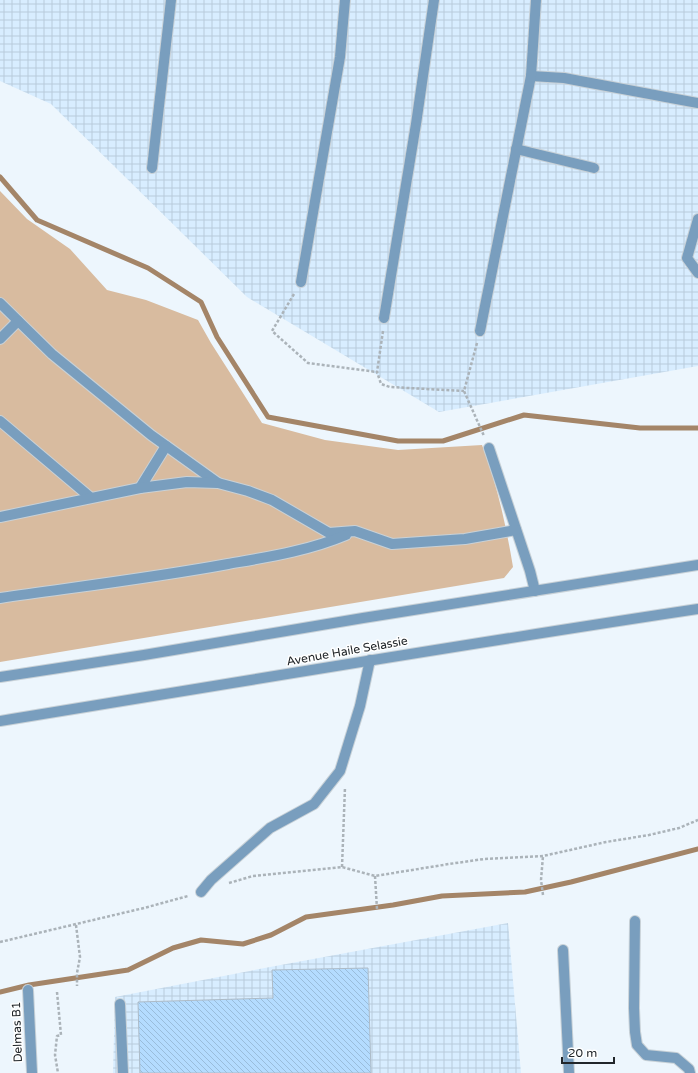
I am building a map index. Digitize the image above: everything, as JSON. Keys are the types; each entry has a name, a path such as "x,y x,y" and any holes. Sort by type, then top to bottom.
{"street":[{"path":"152,168 171,0"},
{"path":"302,282 340,57 345,0"},
{"path":"384,318 416,124 434,0"},
{"path":"480,331 532,76 536,0"},
{"path":"532,76 564,78 698,103"},
{"path":"516,149 594,168"},
{"path":"698,219 687,258 698,273"},
{"path":"0,303 52,354 150,435 218,483"},
{"path":"0,339 18,321"},
{"path":"0,421 90,498"},
{"path":"140,488 166,446"},
{"path":"489,448 530,571 535,591"},
{"path":"0,517 140,488 187,482 218,483 248,491 272,500 329,533 355,531 392,544 465,539 516,530"},
{"path":"0,598 196,570 288,553 329,542 355,531"},
{"path":"0,677 698,565"},
{"name":"Avenue Haile Selassie","path":"0,721 370,660 698,609"},
{"path":"201,892 211,880 270,828 314,804 340,771 360,706 370,660"},
{"path":"635,921 634,1008 638,1045 646,1055 676,1058 689,1069 690,1073"},
{"path":"563,950 569,1073"},
{"name":"Delmas B1","path":"28,990 32,1073"},
{"path":"120,1004 123,1073"}],"path":[{"path":"302,282 272,330 308,363 377,372"},
{"path":"384,318 377,372 381,384 390,387 464,391"},
{"path":"480,331 464,391 489,448"},
{"path":"342,867 346,780"},
{"path":"224,885 253,876 342,867 375,876 421,867 484,859 543,856 606,842 649,835 679,828 698,820"},
{"path":"543,856 541,880 543,895"},
{"path":"375,876 377,909"},
{"path":"0,942 76,925 201,892"},
{"path":"76,925 80,956 77,973 78,986"},
{"path":"57,992 61,1035 57,1036 55,1055 58,1073"}],"shaded area":[{"path":"0,0 698,0 698,366 439,412 247,297 51,104 0,81"},
{"path":"0,191 27,219 70,249 107,290 146,300 198,320 262,423 325,440 398,450 482,445 500,505 513,567 504,578 0,662"},
{"path":"508,923 521,1073 113,1073 115,997"}],"building":[{"path":"368,968 371,1073 140,1073 138,1002 273,998 272,970"}],"waterway":[{"path":"0,177 37,220 148,268 201,302 217,337 268,417 398,441 443,441 524,415 640,428 698,428"},
{"path":"0,992 29,985 128,970 173,948 201,940 243,944 271,935 306,917 393,905 442,896 525,892 571,882 698,849"}]}
